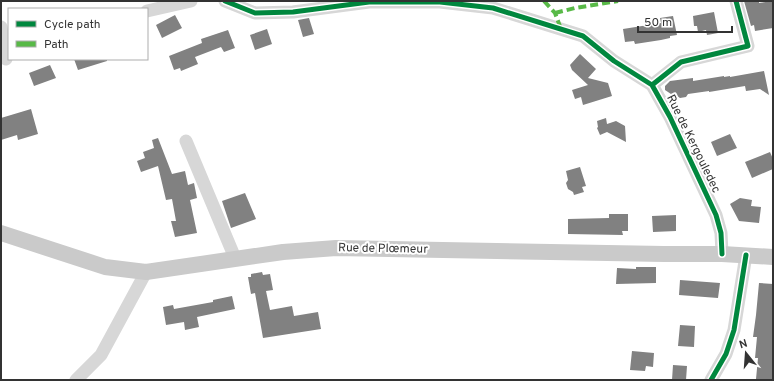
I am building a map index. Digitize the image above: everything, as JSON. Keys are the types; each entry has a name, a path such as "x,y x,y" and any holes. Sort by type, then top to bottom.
{"main road":[{"name":"Rue de Plœmeur","path":"1,233 105,267 146,272 235,258 283,252 336,248 722,254 773,257"}],"street":[{"path":"148,11 191,1"},
{"name":"Rue de Kergouledec","path":"225,1 255,13 293,12 369,2 440,2 493,8 583,36 614,61 652,85 670,118 716,215 721,233 722,254"},
{"path":"652,85 681,62 748,46 736,1"},
{"path":"1,27 5,59"},
{"path":"186,141 235,258"},
{"path":"711,380 726,354 734,330 746,255"},
{"path":"76,380 101,355 146,272"}],"building":[{"path":"744,1 759,1 759,3 773,1 773,28 755,31 754,25 751,26"},
{"path":"714,12 718,33 707,35 706,30 698,32 697,26 694,26 693,16"},
{"path":"175,15 182,28 162,38 156,25"},
{"path":"673,16 677,35 661,40 635,44 634,41 625,42 623,29 661,23 660,18"},
{"path":"309,18 314,34 303,37 298,20"},
{"path":"267,29 272,44 255,50 250,35"},
{"path":"228,30 235,48 224,52 221,47 195,57 198,64 181,71 180,68 174,70 169,56 202,43 201,39"},
{"path":"580,54 596,69 588,78 608,83 612,96 583,105 581,97 575,99 572,90 588,85 572,70 570,65"},
{"path":"74,60 107,60 107,61 78,70"},
{"path":"50,65 56,78 34,86 29,73"},
{"path":"764,71 769,95 760,89 746,91 745,86 688,94 686,97 680,98 665,90 665,86 670,81 693,78 693,81"},
{"path":"31,109 38,134 18,140 17,135 1,140 1,118"},
{"path":"606,118 607,124 616,121 625,126 626,142 607,132 600,135 597,128 597,121"},
{"path":"730,134 737,148 717,156 711,142"},
{"path":"158,138 172,174 185,171 188,185 194,183 197,198 190,200 197,233 175,237 171,221 176,221 172,199 166,200 158,166 141,172 137,161 145,158 143,152 154,148 152,140"},
{"path":"770,152 773,159 773,169 752,178 745,162"},
{"path":"580,167 586,186 582,187 584,192 574,195 573,192 568,189 566,183 568,180 566,171"},
{"path":"245,193 256,219 231,228 222,201"},
{"path":"740,198 752,200 751,206 761,207 759,223 739,221 730,204"},
{"path":"609,214 628,214 628,231 622,231 623,235 568,234 568,219 609,218"},
{"path":"676,215 676,231 653,232 652,216"},
{"path":"636,267 656,267 656,283 616,284 617,268 636,269"},
{"path":"262,272 263,275 270,274 273,290 266,291 270,310 292,306 294,316 318,312 321,329 263,338 255,293 251,294 248,277 251,277 251,274"},
{"path":"680,280 720,283 718,298 679,295"},
{"path":"759,283 773,284 773,380 756,379 758,358 755,358 757,337 753,337"},
{"path":"232,296 235,309 197,317 199,327 185,330 184,322 166,325 163,307 173,305 174,309 213,302 213,300"},
{"path":"680,325 695,326 694,347 678,346"},
{"path":"632,351 654,353 653,367 646,366 645,371 630,370"},
{"path":"673,365 687,366 686,380 672,380"}],"marked path":[{"path":"544,1 555,13 561,29"},
{"path":"555,13 618,1"}],"cycle path":[{"path":"225,1 255,13 293,12 369,2 440,2 493,8 583,36 614,61 652,85 670,117 716,215 721,233 722,254"},
{"path":"652,85 681,62 748,46 736,1"},
{"path":"711,380 726,354 734,330 746,255"}]}
